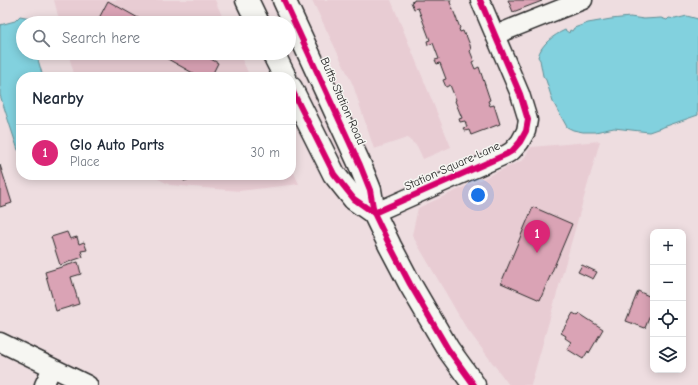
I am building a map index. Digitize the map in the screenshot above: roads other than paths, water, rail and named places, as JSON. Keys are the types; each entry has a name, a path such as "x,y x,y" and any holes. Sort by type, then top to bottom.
{"main road":[{"path":"247,0 255,16"},
{"name":"Butts Station Road","path":"284,0 291,16"},
{"name":"Butts Station Road","path":"296,26 360,165 370,190 374,213 421,302 448,349 474,385"},
{"path":"277,60 283,72"},
{"name":"Butts Station Road","path":"296,98 334,174 354,199 374,213"}],"street":[{"name":"Station Square Lane","path":"374,213 507,154 520,142 528,125 526,115 520,94 480,0"},
{"path":"495,35 583,0"},
{"path":"0,342 88,385"},
{"path":"44,385 52,368"}],"water":[{"path":"687,16 698,19 698,115 649,132 614,128 595,132 583,132 567,127 553,102 546,80 543,76 538,57 548,40 565,30 569,33 570,30 572,31 574,28 588,23 611,19 630,17 644,19 661,18 667,20 669,18 675,19"},
{"path":"16,20 16,60 38,60 42,72 16,72 16,144 0,95 0,25"}],"place":[{"name":"Glo Auto Parts","path":"537,253"}]}
